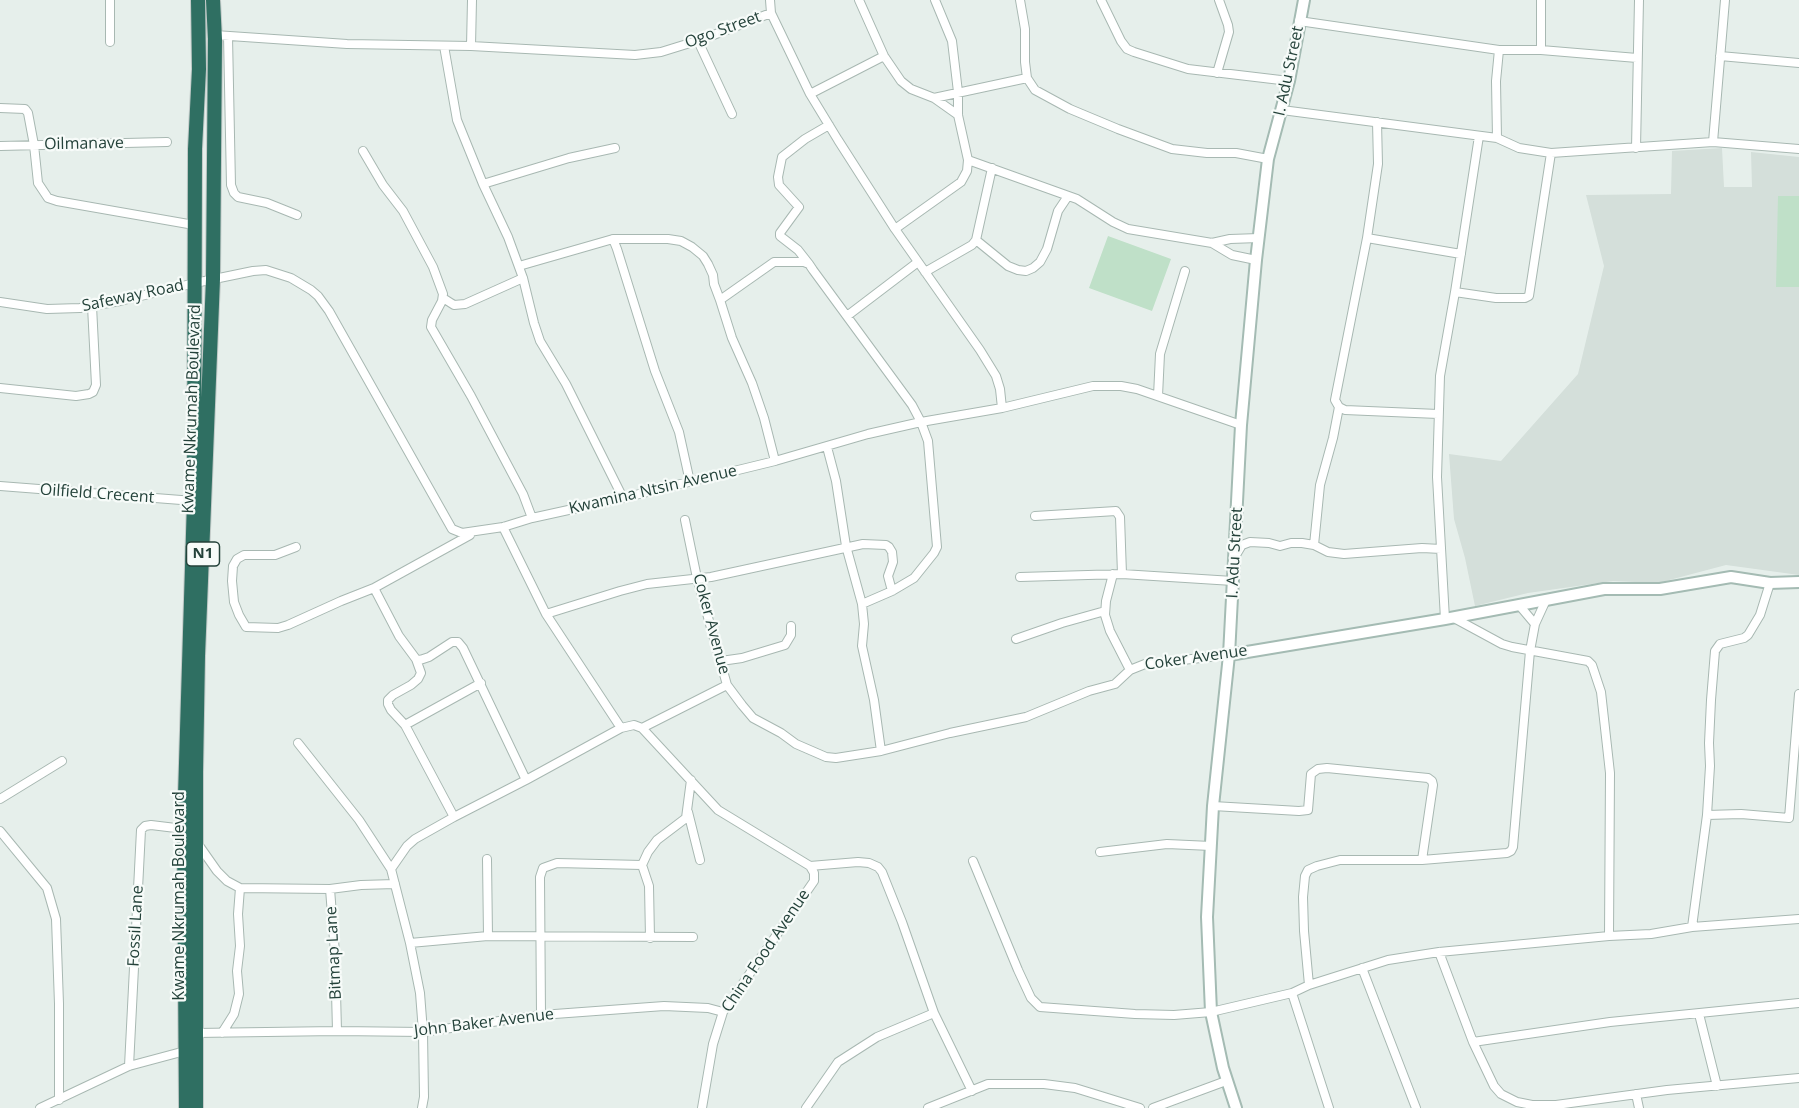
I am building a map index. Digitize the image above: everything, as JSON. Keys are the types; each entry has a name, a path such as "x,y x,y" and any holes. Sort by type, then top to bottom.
{"highway":[{"name":"Kwame Nkrumah Boulevard","path":"186,1108 184,829 194,501 194,225 199,69 198,0"},
{"name":"Kwame Nkrumah Boulevard","path":"196,1108 198,656 222,35 213,0"}],"street":[{"path":"110,0 110,42"},
{"path":"471,46 472,0"},
{"path":"770,0 771,13"},
{"path":"859,0 884,56 901,81 934,98 958,115"},
{"path":"895,229 961,182 967,171 968,160 958,115 958,92 952,41 935,0"},
{"path":"1020,0 1025,29 1027,78 1035,90 1118,129 1172,149 1207,153 1236,153 1268,159"},
{"path":"1101,0 1127,49 1188,69 1289,81"},
{"path":"1217,72 1229,32 1219,0"},
{"name":"I. Adu Street","path":"1236,1108 1226,1081 1211,1012 1207,917 1213,806 1229,655 1242,425 1256,260 1268,159 1289,81 1304,0"},
{"path":"1541,0 1541,50"},
{"path":"1636,148 1636,58 1639,0"},
{"path":"1713,142 1725,0"},
{"name":"Ogo Street","path":"222,35 347,44 471,46 635,55 661,52 771,13 810,94 895,229 996,376 1002,408"},
{"path":"1299,21 1499,50 1541,50 1636,58"},
{"path":"222,35 231,185 234,194 238,197 267,202 297,215"},
{"path":"698,40 732,114"},
{"path":"444,46 457,120 519,266 540,341 566,384 623,498"},
{"path":"1497,138 1496,81 1499,50"},
{"path":"810,94 884,56"},
{"path":"1720,56 1799,63"},
{"path":"934,98 1027,78"},
{"path":"0,108 25,109 28,113 38,183 48,198 194,225"},
{"path":"1282,110 1497,138 1519,148 1551,153 1713,142 1799,149"},
{"path":"1377,122 1378,164 1367,238 1335,400 1339,407 1345,410 1438,414"},
{"path":"829,124 782,157 778,177 779,185 799,207 780,236 798,250 809,264 912,405 921,422 928,441 937,547 914,578 862,604"},
{"path":"1479,136 1440,376 1437,477 1441,549 1449,618 1502,644 1588,661 1595,670 1601,692 1610,773 1609,936"},
{"name":"Oilmanave","path":"0,146 167,142"},
{"path":"483,184 569,158 615,148"},
{"path":"363,151 383,185 403,211 433,267 443,298 431,327 523,494 532,518"},
{"path":"1455,292 1496,298 1529,296 1551,153"},
{"path":"968,160 1077,199 1113,222 1128,228 1212,243 1230,239 1259,238"},
{"path":"925,272 964,250 976,240 992,168"},
{"path":"976,240 1008,266 1026,271 1033,268 1040,262 1047,249 1058,212 1068,196"},
{"path":"519,266 613,239 669,238 692,247 703,256 713,275 732,339 752,382 775,461"},
{"path":"1367,238 1461,254"},
{"path":"613,239 655,371 680,432 690,482"},
{"path":"1212,243 1232,255 1256,260"},
{"path":"720,300 774,262 809,264"},
{"path":"847,316 918,262"},
{"path":"195,283 266,270 291,278 318,296 329,311 452,529 462,534 474,533"},
{"path":"1158,396 1160,354 1185,271"},
{"path":"443,298 454,305 465,304 523,278"},
{"name":"Safeway Road","path":"0,303 47,309 92,306 195,283"},
{"path":"0,388 76,396 93,392 96,385 92,306"},
{"name":"Kwamina Ntsin Avenue","path":"297,547 275,555 243,555 237,559 233,566 234,602 246,627 278,628 288,625 374,588 474,533 775,461 868,434 921,422 1002,408 1101,386 1121,386 1158,396 1242,425"},
{"path":"1314,545 1320,485 1339,407"},
{"path":"827,447 836,481 846,546 862,604 864,624 862,646 874,700 881,751"},
{"name":"Oilfield Crecent","path":"0,486 194,501"},
{"path":"1035,516 1116,511 1120,517 1122,574"},
{"name":"Coker Avenue","path":"684,520 697,578 727,685 753,718 811,751 836,758 881,751 1026,717 1089,691 1115,684 1130,670 1145,664 1229,655 1449,618 1604,588 1660,589 1731,577 1770,583 1799,582"},
{"path":"503,527 546,614 621,728"},
{"path":"1235,557 1242,545 1251,542 1280,546 1291,543 1314,545 1328,552 1344,554 1422,548 1441,549"},
{"path":"546,614 647,584 711,577 863,544 889,547 893,562 888,576 892,591"},
{"path":"1113,574 1108,587 1106,611 1110,631 1130,670"},
{"path":"1020,577 1122,574 1233,581"},
{"path":"1692,927 1707,815 1714,651 1720,644 1748,635 1760,615 1770,583"},
{"path":"374,588 399,636 416,659 421,673 411,685 393,695 388,700 388,704 405,724 454,817"},
{"path":"1309,985 1303,897 1305,876 1308,870 1340,860 1422,860 1507,854 1513,847 1530,651 1534,624 1546,600"},
{"path":"1518,605 1534,624"},
{"path":"1016,639 1106,611"},
{"path":"721,662 785,645 791,635 791,626"},
{"path":"416,659 429,657 452,642 458,642 469,658 526,780"},
{"path":"405,724 481,684"},
{"path":"642,728 727,685"},
{"path":"1707,815 1741,814 1789,818 1799,694"},
{"path":"392,869 407,846 415,839 454,817 621,728 634,725 642,728 718,810 810,866 869,862 878,867 902,922 934,1013 972,1091"},
{"path":"298,743 359,819 392,869 420,993 423,1032 424,1097 422,1108"},
{"path":"0,799 62,761"},
{"path":"1213,806 1308,810 1311,774 1317,769 1327,768 1428,778 1432,785 1422,860"},
{"path":"691,780 688,810 700,860"},
{"path":"650,938 649,886 642,865 657,840 683,821 688,810"},
{"name":"Fossil Lane","path":"129,1066 141,830 151,825 184,829"},
{"path":"0,831 47,888 56,919 59,1100"},
{"path":"196,841 217,871 227,881 240,888 238,914 240,946 237,971 239,994 234,1014 222,1033"},
{"path":"1100,852 1167,844 1211,846"},
{"path":"487,859 488,936"},
{"path":"973,861 1017,970 1031,998 1040,1007 1135,1014 1174,1015 1211,1012 1292,993 1309,985 1388,960 1439,952 1651,934 1692,927 1799,920"},
{"path":"541,1016 540,877 543,868 557,863 642,865"},
{"name":"China Food Avenue","path":"702,1108 713,1044 723,1012 814,881 814,873 810,866"},
{"path":"330,889 395,884"},
{"name":"Bitmap Lane","path":"240,888 330,889 335,953 337,1031"},
{"path":"410,943 488,936 693,938"},
{"path":"1439,952 1473,1042 1494,1086 1501,1094 1517,1102 1532,1106 1556,1105 1636,1094 1799,1078"},
{"path":"1362,968 1416,1108"},
{"path":"1292,993 1329,1108"},
{"path":"1473,1042 1610,1022 1799,1003"},
{"name":"John Baker Avenue","path":"196,1033 423,1032 541,1016 664,1006 708,1008 723,1012"},
{"path":"806,1108 838,1062 877,1037 934,1013"},
{"path":"1699,1014 1717,1086"},
{"path":"40,1108 129,1066 185,1051"},
{"path":"1153,1108 1226,1081"},
{"path":"928,1108 988,1084 1044,1084 1075,1088 1140,1108"},
{"path":"1636,1094 1639,1108"}],"shaded area":[{"path":"1722,148 1724,187 1752,187 1751,152 1799,157 1799,575 1726,565 1658,583 1613,581 1528,593 1475,606 1454,519 1449,454 1501,461 1578,374 1604,266 1586,195 1671,194 1672,151"}],"green space":[{"path":"1778,196 1799,196 1799,287 1776,287"},
{"path":"1108,236 1171,259 1152,311 1089,288"}]}
